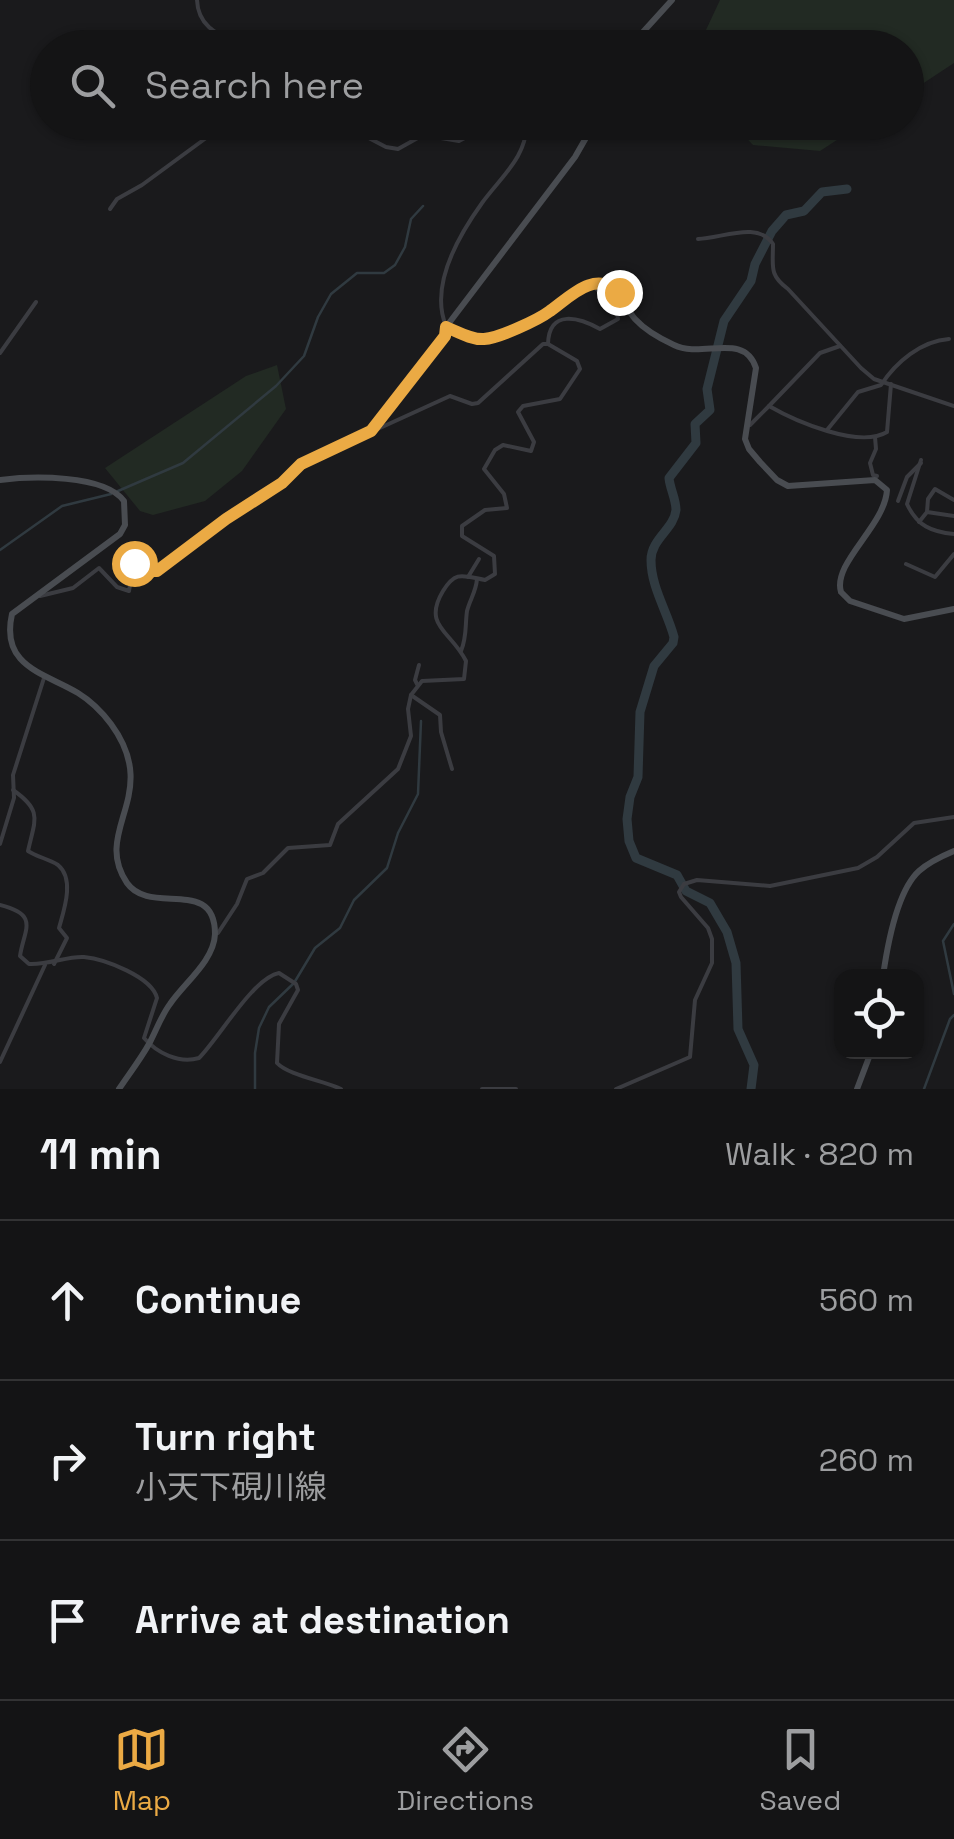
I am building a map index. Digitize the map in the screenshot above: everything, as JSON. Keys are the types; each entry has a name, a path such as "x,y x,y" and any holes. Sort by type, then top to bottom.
{"main road":[{"path":"645,30 672,0"},
{"path":"585,140 446,326 471,337 488,339 548,313 570,294 591,284 612,286 638,323 679,348 746,350 756,368 746,428 749,450 777,480 788,486 876,480 887,490 879,518 840,574 841,592 850,601 904,619 954,609"},
{"path":"0,480 60,479 108,487 124,501 126,525 120,534 12,614 6,624 5,643 14,661 75,691 99,710 116,732 129,759 132,785 115,850 127,882 148,898 178,897 198,903 212,918 214,939 208,957 170,1003 119,1089"},
{"path":"885,969 892,930 912,878 926,865 954,851"},
{"path":"857,1089 868,1059"}],"street":[{"path":"196,0 198,14 210,30"},
{"path":"110,210 118,199 204,140"},
{"path":"374,140 390,148 413,140"},
{"path":"371,431 445,336 441,295 451,258 482,203 526,140"},
{"path":"698,239 751,232 769,237 774,279 788,289 860,368 883,382 954,406"},
{"path":"548,344 551,330 566,318 578,317 600,329 615,323 616,307 591,284"},
{"path":"0,353 36,302"},
{"path":"827,430 858,392 883,382 890,370 928,344 950,339"},
{"path":"31,598 73,588 99,568 117,588 127,592 136,562 157,571 271,491 301,464 371,431 450,396 478,403 543,344 576,362 580,369 560,399 523,406 518,412 534,442 531,450 503,445 486,460 484,468 508,504 502,510 476,514 462,526 462,536 489,552 496,562 495,574 490,578 451,578 433,612 466,661 464,679 422,680 417,684 408,708 411,736 394,776 338,824 330,845 288,848 263,872 247,879 214,939"},
{"path":"746,428 820,353 840,346"},
{"path":"769,406 806,424 875,437 886,432 890,384"},
{"path":"875,437 876,449 870,462 873,475 877,476"},
{"path":"898,501 907,477 921,462 907,504 919,522 933,532 954,534"},
{"path":"919,522 935,489 954,500"},
{"path":"927,512 954,516"},
{"path":"906,564 935,577 954,554"},
{"path":"468,577 480,560"},
{"path":"461,652 466,639 468,604 477,579"},
{"path":"417,684 419,665"},
{"path":"0,844 14,798 13,775 44,677"},
{"path":"410,696 440,715 440,732 452,770"},
{"path":"13,790 34,806 36,813 28,851 57,864 66,878 66,905 59,928 67,938 54,964"},
{"path":"616,1089 690,1058 695,1000 710,971 713,950 708,928 681,897 682,886 697,880 770,886 857,869 878,857 914,823 954,816"},
{"path":"0,905 13,909 28,926 20,950 23,961 45,965 87,958 152,984 158,998 144,1038 179,1060 199,1058 257,988 273,973 279,973 296,984 298,990 279,1024 278,1062 287,1071 341,1089"},
{"path":"0,1062 45,965"},
{"path":"482,1089 516,1089"}],"shaded area":[{"path":"720,0 954,0 954,63 924,83 924,30 706,30"},
{"path":"748,140 837,140 820,151 753,145"},
{"path":"277,365 286,409 242,471 205,501 153,515 140,511 105,468 246,376"}],"waterway":[{"path":"751,1089 754,1065 738,1029 736,963 727,932 710,903 686,891 677,875 636,858 629,841 627,819 638,777 640,712 654,666 674,637 656,589 651,560 676,510 669,478 696,443 695,424 710,410 707,389 724,321 751,281 772,231 786,215 804,211 822,192 847,189"},
{"path":"118,491 183,463 276,386 304,356 331,294 357,273 384,273 395,265 405,247 411,219 423,206"},
{"path":"0,550 62,506 111,494"},
{"path":"255,1089 259,1028 269,1007 294,983 315,948 340,928 354,900 387,868 398,833 418,794 421,721"},
{"path":"954,924 943,941 954,994"},
{"path":"924,1089 954,1015"}],"route":[{"path":"134,563 157,571 226,519 260,500 307,460 371,431 445,336 446,327 479,340 488,339 548,313 570,294 591,284 612,286 619,292"}]}
